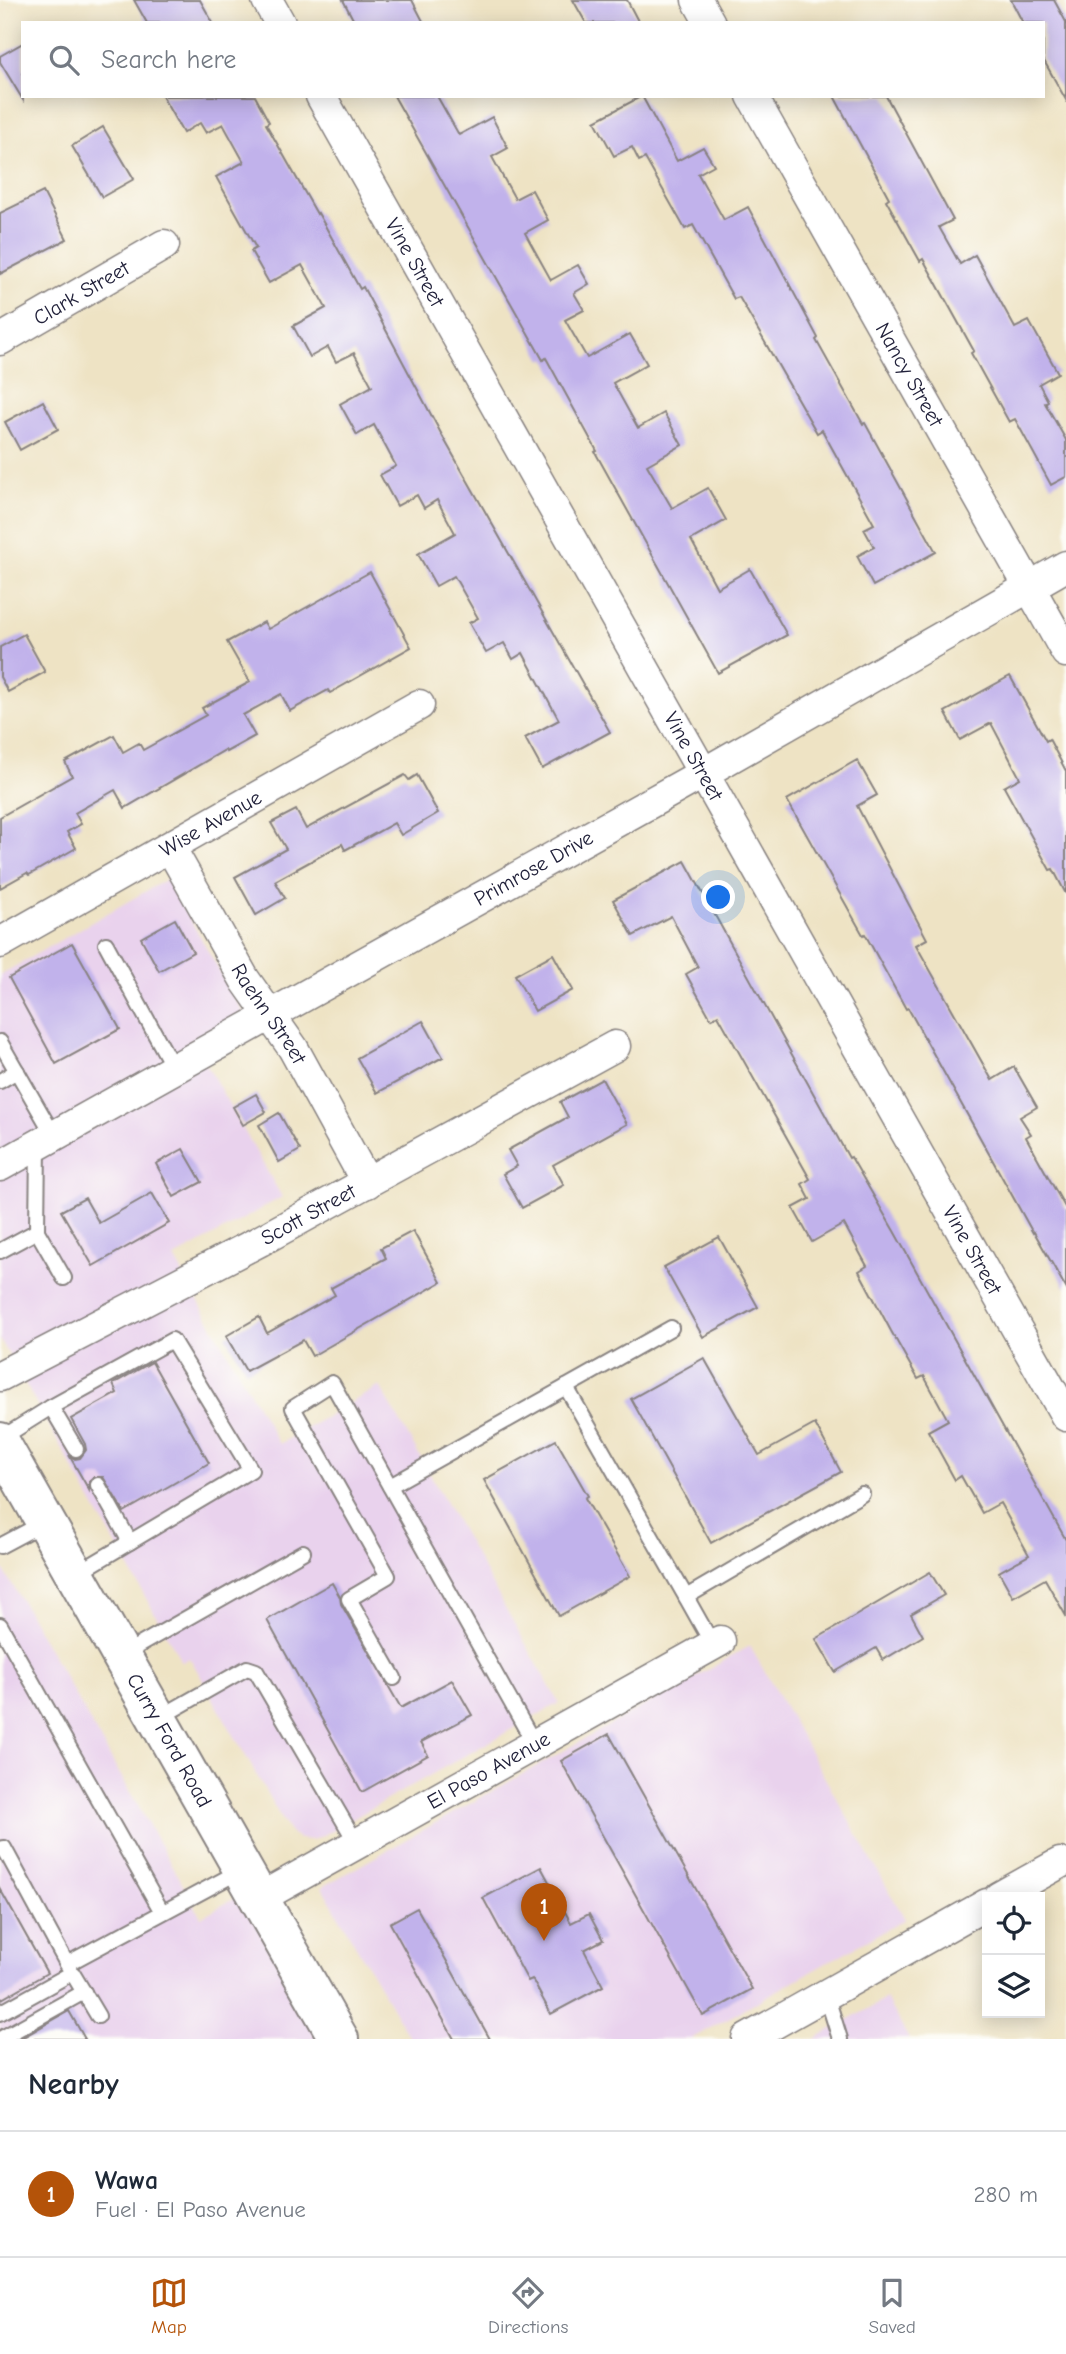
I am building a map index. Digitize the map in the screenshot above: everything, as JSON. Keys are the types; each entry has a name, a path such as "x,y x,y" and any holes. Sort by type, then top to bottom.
{"street":[{"path":"267,0 279,21"},
{"path":"697,0 709,21"},
{"name":"Vine Street","path":"322,98 1066,1416"},
{"name":"Nancy Street","path":"753,98 1066,652"},
{"name":"Clark Street","path":"0,340 164,245"},
{"name":"Primrose Drive","path":"0,1166 702,774 1066,566"},
{"name":"Wise Avenue","path":"0,943 419,705"},
{"name":"Raehn Street","path":"170,847 244,980 293,1048 367,1183"},
{"name":"Scott Street","path":"0,1376 260,1241 615,1046"},
{"name":"Curry Ford Road","path":"0,1440 339,2039"},
{"name":"El Paso Avenue","path":"250,1885 357,1844 716,1643"},
{"path":"1008,1892 1060,1863"},
{"path":"747,2039 982,1907"}],"lane":[{"path":"106,944 174,1069"},
{"path":"0,1042 17,1071 46,1141 37,1231 64,1278"},
{"path":"0,1081 17,1071"},
{"path":"0,1251 37,1231"},
{"path":"390,1486 671,1328"},
{"path":"0,1440 51,1407 172,1340 251,1471 75,1575"},
{"path":"394,1678 349,1598 388,1576 293,1408 332,1383 535,1745"},
{"path":"566,1387 686,1597 716,1643"},
{"path":"51,1407 76,1449"},
{"path":"98,1485 130,1542"},
{"path":"686,1597 862,1494"},
{"path":"0,1546 45,1521"},
{"path":"121,1656 303,1552"},
{"path":"0,1625 162,1912"},
{"path":"157,1719 247,1668 256,1671 357,1844"},
{"path":"0,1849 4,1848 98,2015"},
{"path":"0,2013 162,1912 250,1885"},
{"path":"0,2039 83,1992"},
{"path":"827,1994 840,2039"}],"shaded area":[{"path":"167,879 251,1026 201,1055 282,1197 174,1258 279,1444 380,1386 559,1703 311,1840 300,1839 289,1832 190,1658 182,1662 0,1339 0,975"},
{"path":"0,1563 201,1917 253,1888 339,2039 0,2039"},
{"path":"750,1646 905,1919 691,2039 410,2039 322,1887"},
{"path":"886,1999 909,2039 814,2039"}],"building":[{"path":"134,0 200,0 212,21 146,21"},
{"path":"343,0 412,0 423,21 354,21"},
{"path":"573,0 627,0 638,21 585,21"},
{"path":"1011,0 1054,0 1066,22 1066,100 1045,63 1045,21 1022,21"},
{"path":"21,44 21,97 0,62 0,56"},
{"path":"163,98 256,98 269,122 266,124 360,289 363,287 444,439 610,732 542,769 525,738 559,720 523,653 513,659 504,643 486,653 469,623 478,618 454,576 436,586 418,554 455,533 437,500 424,508 417,495 397,506 380,475 396,466 374,425 357,435 340,404 372,386 354,353 336,362 328,347 310,357 293,326 326,308 302,265 269,283 251,251 256,248 216,177 244,162 223,124 206,133 200,123 183,133"},
{"path":"395,98 438,98 459,135 492,117 508,148 492,157 515,199 532,190 548,220 525,233 551,280 578,265 589,284 574,293 584,310 565,320 587,358 630,334 647,364 613,383 638,428 664,413 682,445 647,465 672,508 708,488 726,520 691,540 717,588 750,569 787,635 718,673 546,358 543,360"},
{"path":"643,98 677,161 703,147 714,165 698,174 724,220 748,207 818,338 816,340 936,552 873,586 857,556 874,547 864,529 874,524 822,430 817,433 739,297 734,299 693,225 685,229 645,158 639,161 632,147 614,156 595,121"},
{"path":"835,98 887,98 953,220 939,227 960,264 975,255 1015,328 1029,321 1058,373 1039,384 1048,401 1045,403 1066,440 1066,477 1051,485 1015,419 1009,422 971,353 974,351 923,259 920,261 886,200 889,198"},
{"path":"103,127 134,179 102,197 72,146"},
{"path":"43,192 67,239 0,274 0,213"},
{"path":"43,401 58,429 20,450 5,422"},
{"path":"370,572 411,647 330,693 328,690 290,711 281,694 243,715 255,736 226,752 225,750 125,808 115,790 75,813 81,824 67,832 76,848 0,888 0,817 72,776 65,762 114,735 123,752 139,743 143,750 206,715 202,708 250,682 227,642 264,622 268,629"},
{"path":"24,634 45,672 8,692 0,677 0,647"},
{"path":"1010,676 1066,771 1066,894 1004,787 1020,778 991,723 960,740 945,712"},
{"path":"857,760 877,795 857,806 927,939 916,945 992,1080 1014,1067 1037,1107 1020,1117 1031,1134 1026,1137 1066,1209 1066,1288 787,800"},
{"path":"405,775 409,780 417,775 438,813 401,835 394,823 345,850 342,844 275,881 285,898 256,915 235,877 286,849 271,823 296,810 306,829"},
{"path":"685,861 849,1158 851,1157 894,1231 1066,1540 1066,1616 1045,1579 1013,1597 999,1572 1029,1555 1000,1503 982,1513 961,1476 955,1480 928,1431 948,1420 924,1376 918,1379 859,1271 867,1266 844,1224 812,1242 793,1208 810,1199 802,1184 810,1179 718,1015 711,1019 686,974 698,967 671,916 633,936 613,900"},
{"path":"175,919 193,952 159,971 141,938"},
{"path":"72,943 120,1029 56,1064 9,978"},
{"path":"553,954 573,990 535,1011 515,975"},
{"path":"423,1021 443,1057 377,1093 357,1058"},
{"path":"602,1079 627,1124 553,1165 564,1185 522,1208 503,1174 517,1166 508,1150 568,1117 560,1102"},
{"path":"256,1094 266,1112 243,1125 233,1107"},
{"path":"279,1113 300,1150 279,1162 259,1125"},
{"path":"183,1149 202,1182 174,1197 156,1164"},
{"path":"152,1193 169,1223 93,1266 61,1211 85,1198 99,1223"},
{"path":"413,1231 441,1282 312,1356 303,1340 246,1371 226,1336 259,1317 267,1333 335,1295 331,1288 386,1258 381,1248"},
{"path":"719,1237 758,1307 703,1337 664,1267"},
{"path":"704,1358 759,1455 815,1424 841,1472 711,1543 631,1399"},
{"path":"152,1362 209,1463 124,1512 103,1477 93,1477 89,1481 89,1490 69,1455 75,1459 80,1458 86,1450 71,1419 117,1393 113,1384"},
{"path":"556,1440 588,1496 585,1498 630,1576 559,1616 484,1480"},
{"path":"930,1572 944,1595 911,1614 923,1636 883,1660 876,1648 835,1672 816,1639"},
{"path":"332,1583 341,1604 401,1708 452,1680 472,1715 421,1742 428,1755 362,1792 267,1620"},
{"path":"609,1734 752,1989 703,2016 561,1761"},
{"path":"541,1867 571,1923 589,1914 603,1940 584,1950 603,1986 551,2014 532,1979 528,1981 483,1898"},
{"path":"0,1889 47,1973 0,2000"},
{"path":"417,1908 490,2039 454,2039 390,1923"},
{"path":"69,2011 85,2039 20,2039"}],"place":[{"name":"Wawa","path":"544,1941"}]}
